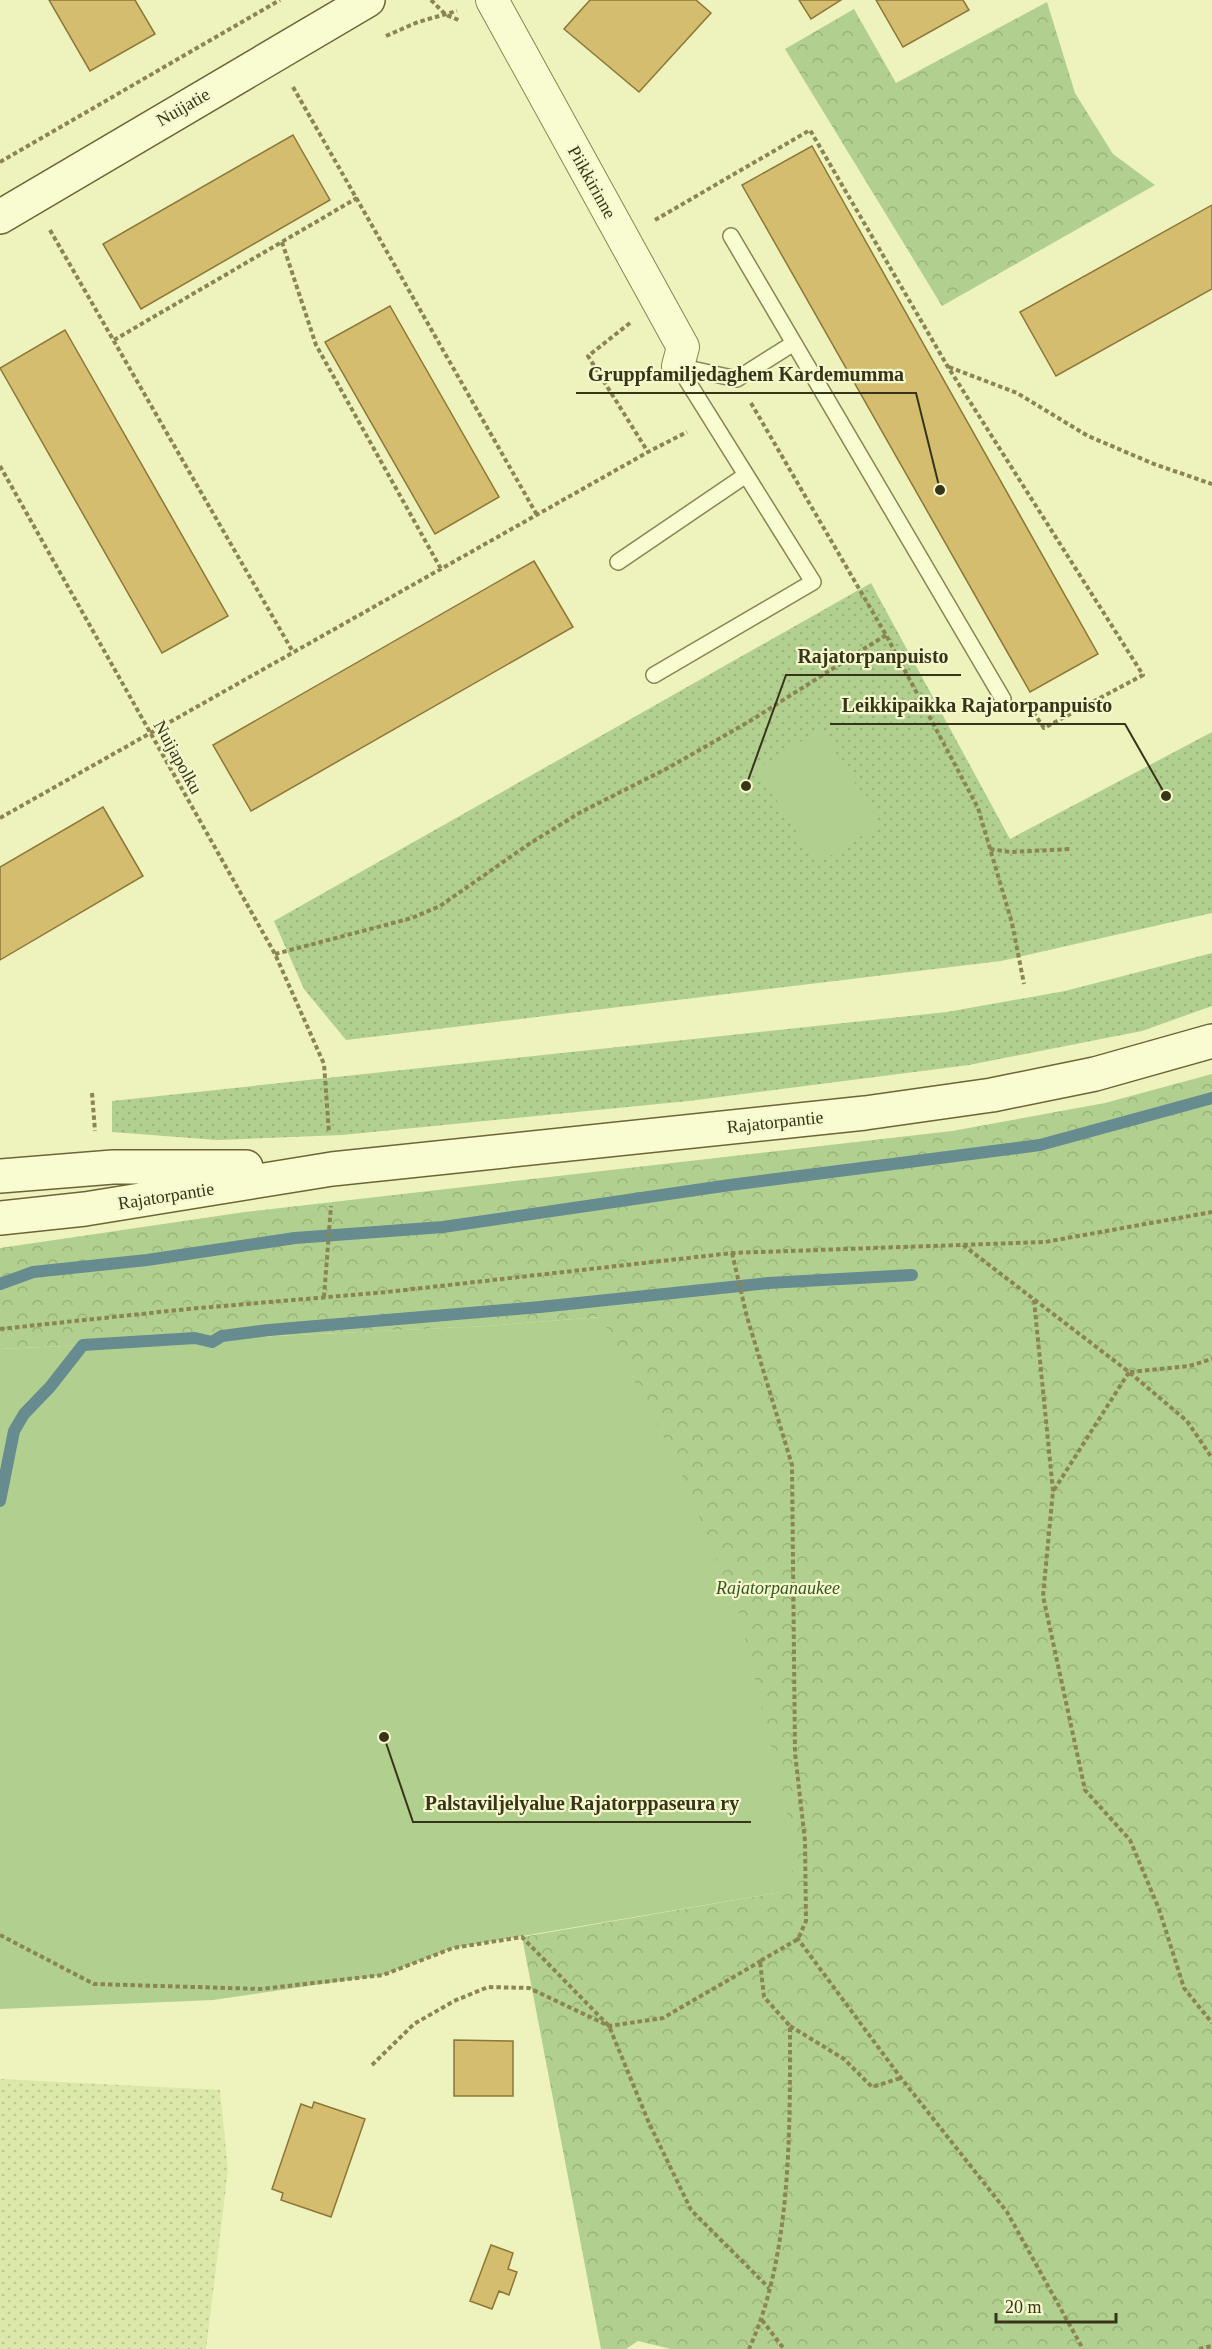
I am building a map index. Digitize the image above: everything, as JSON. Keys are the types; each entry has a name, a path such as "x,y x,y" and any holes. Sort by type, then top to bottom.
{"main road":[{"name":"Nuijatie","path":"0,217 368,0"},
{"name":"Rajatorpantie","path":"0,1218 85,1209 332,1168 888,1110 992,1095 1095,1074 1212,1041"},
{"name":"Rajatorpantie","path":"0,1176 113,1167 332,1168"}],"street":[{"name":"Piikkirinne","path":"492,0 683,347 678,366"}],"lane":[{"path":"731,236 1003,699"},
{"path":"678,366 738,379 794,343"},
{"path":"654,675 813,582 678,366"},
{"path":"618,562 746,476"}],"path":[{"path":"0,162 280,0"},
{"path":"431,0 446,15"},
{"path":"293,86 537,515"},
{"path":"654,220 810,130 948,367 1143,675 1044,729 1023,697 1003,699"},
{"path":"114,340 357,198"},
{"path":"48,227 293,652"},
{"path":"282,242 315,345 441,569"},
{"path":"948,367 1017,393 1088,436 1154,464 1212,484"},
{"path":"738,379 886,635 978,808 1012,923 1023,984"},
{"path":"0,818 648,452"},
{"name":"Nuijapolku","path":"0,466 275,954 324,1064 332,1168"},
{"path":"275,954 412,918 440,906 581,812 668,768 750,721 886,635"},
{"path":"990,849 1010,852 1070,849"},
{"path":"92,1093 95,1134"},
{"path":"0,1329 324,1298 732,1252 1045,1242 1212,1212"},
{"path":"324,1298 330,1223"},
{"path":"962,1245 1129,1372 1187,1421 1212,1458"},
{"path":"372,2066 414,2024 454,2001 488,1987 529,1988 609,2026 663,2018 798,1939 806,1921 805,1841 795,1753 792,1465 747,1317 732,1252"},
{"path":"1035,1300 1053,1491 1043,1596 1085,1790 1130,1840 1159,1909 1184,1988 1212,2023"},
{"path":"1129,1372 1189,1366 1212,1359"},
{"path":"1053,1491 1129,1372"},
{"path":"0,1935 94,1984 261,1989 383,1975 453,1948 522,1937 609,2026 649,2122 691,2210 769,2289"},
{"path":"798,1939 901,2078 1007,2212 1083,2349"},
{"path":"760,1961 764,1997 790,2026 844,2059 872,2087 901,2078"},
{"path":"749,2349 762,2320 783,2208 790,2106 790,2026"},
{"path":"762,2320 784,2349"},
{"path":"1199,2349 1212,2346"}],"green space":[{"path":"1047,2 1075,93 1113,154 1155,185 942,306 785,49 854,9 896,83"},
{"path":"871,583 1010,839 1212,732 1212,913 1001,961 346,1040 304,989 274,921"},
{"path":"821,729 881,824 817,864 757,769"},
{"path":"1212,953 1212,1006 1142,1031 969,1065 689,1101 342,1135 217,1140 112,1132 112,1101 947,1012 1065,991"},
{"name":"Rajatorpanaukee","path":"1212,1074 1212,2349 671,2349 638,2341 626,2349 601,2349 522,1937 781,1892 601,1317 487,1326 0,1349 0,1248 245,1212 952,1131 1105,1103"},
{"path":"601,1317 677,1463 739,1614 798,1859 781,1892 453,1948 383,1975 213,2000 0,2009 0,1349 487,1326"},
{"path":"0,2079 220,2090 228,2170 206,2349 0,2349"}],"building":[{"path":"49,0 135,0 155,34 90,71"},
{"path":"590,0 696,0 711,13 639,92 564,29"},
{"path":"799,0 841,0 811,19"},
{"path":"876,0 963,0 969,10 903,47"},
{"path":"293,135 330,200 141,309 103,244"},
{"path":"812,146 1098,654 1030,692 742,185"},
{"path":"1212,205 1212,289 1056,376 1020,312"},
{"path":"390,306 499,497 435,534 325,342"},
{"path":"65,330 228,616 162,653 0,368"},
{"path":"534,561 573,627 251,811 213,745"},
{"path":"103,807 143,876 0,960 0,867"},
{"path":"454,2040 513,2041 513,2096 454,2096"},
{"path":"314,2102 365,2119 331,2217 281,2200 283,2193 272,2189 301,2104 312,2108"},
{"path":"491,2245 513,2253 508,2269 517,2272 509,2295 499,2291 492,2309 470,2301"}],"waterway":[{"path":"0,1284 33,1272 147,1260 295,1238 443,1227 730,1185 1040,1145 1212,1098"},
{"path":"0,1501 14,1431 24,1414 50,1387 83,1345 195,1338 212,1342 222,1336 269,1330 540,1307 768,1283 912,1275"}],"place":[{"name":"Gruppfamiljedaghem Kardemumma","path":"940,490"},
{"name":"Rajatorpanpuisto","path":"746,786"},
{"name":"Leikkipaikka Rajatorpanpuisto","path":"1166,796"},
{"name":"Palstaviljelyalue Rajatorppaseura ry","path":"384,1737"}]}
